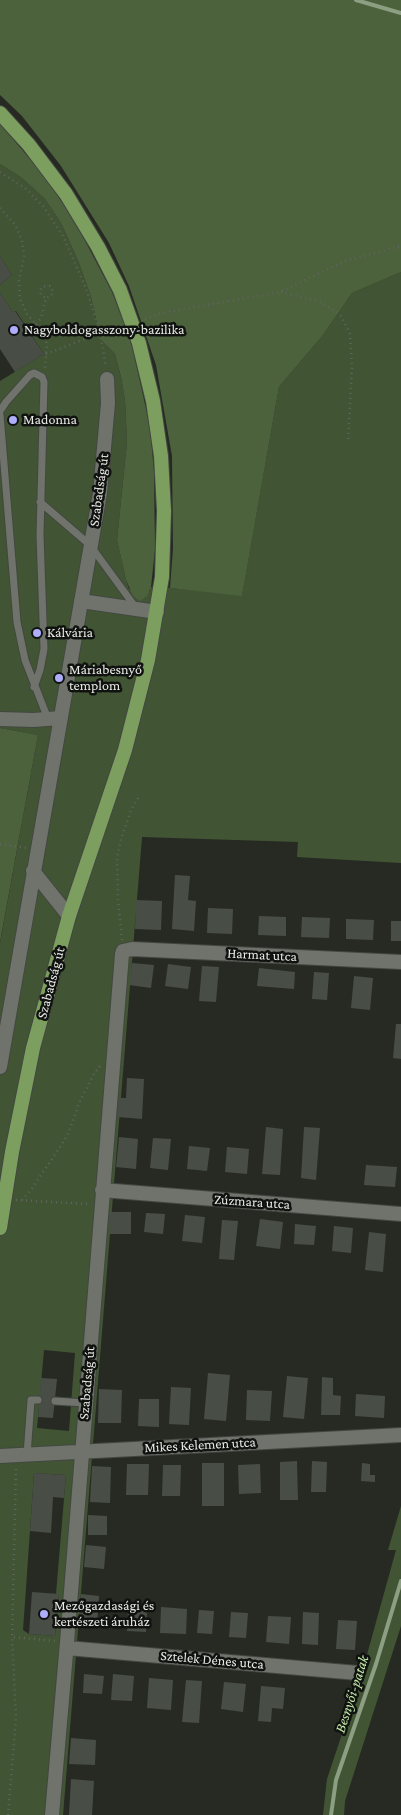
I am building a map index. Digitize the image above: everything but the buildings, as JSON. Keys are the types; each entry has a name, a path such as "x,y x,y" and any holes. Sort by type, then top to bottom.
{"main road":[{"name":"Szabadság út","path":"0,114 40,159 79,214 110,270 132,323 146,369 153,401 161,456 163,550 157,612 146,669 125,750 69,916 31,1056 3,1198 0,1228"}],"street":[{"name":"Szabadság út","path":"0,1067 37,849 55,718 81,601 100,493 108,403 106,379"},
{"path":"81,601 157,612"},
{"path":"0,719 55,718"},
{"path":"33,871 69,916"},
{"name":"Szabadság út","path":"52,1815 120,960 124,951"},
{"name":"Harmat utca","path":"124,951 401,962"},
{"name":"Zúzmara utca","path":"102,1197 401,1214"},
{"name":"Mikes Kelemen utca","path":"0,1456 401,1435"},
{"name":"Sztelek Dénes utca","path":"67,1645 358,1673"}],"lane":[{"path":"34,687 44,649 40,502 44,382 42,377 34,373 6,402 0,413 17,622 21,646 34,687 55,718"},
{"path":"40,502 90,545 137,609"},
{"path":"22,1455 31,1400 38,1400"},
{"path":"55,1401 85,1403"}],"path":[{"path":"0,172 25,188 43,206 71,251 100,333 105,358 106,379"},
{"path":"0,208 16,226 22,241 24,256 20,281 20,299 27,314 45,335 46,354 100,333 162,314 280,292 345,261 401,246"},
{"path":"50,286 53,292 51,296 46,298 40,293 42,287 50,286"},
{"path":"280,292 318,301 340,314 350,334 352,365 348,442"},
{"path":"36,324 41,318 46,298"},
{"path":"124,951 118,900 118,858 121,839 131,810 140,795"},
{"path":"0,844 37,849"},
{"path":"22,1200 38,1181 69,1132 79,1103 94,1074 104,1063 112,1062"},
{"path":"3,1198 22,1200 102,1197"},
{"path":"8,1815 16,1718 12,1637 22,1455"},
{"path":"12,1637 67,1645"}],"green space":[{"path":"0,0 401,0 401,272 352,293 323,335 279,387 242,596 170,588 173,549 172,456 156,365 129,286 109,243 61,166 22,116 0,95"},
{"path":"0,124 42,173 73,218 112,292 131,341 150,427 154,472 155,549 151,587 147,596 140,601 133,596 126,580 117,540 127,442 125,400 115,354 101,340 91,297 79,263 61,223 45,199 22,178 0,164"},
{"path":"0,164 22,178 45,199 61,223 79,263 91,297 101,340 115,354 125,400 127,442 117,540 129,589 149,592 151,587 242,595 279,387 323,335 352,293 401,272 401,863 297,857 298,842 142,837 63,1815 0,1815 0,943 38,735 0,728 0,381 44,354 16,311 13,312 0,293 0,285 12,275 0,256","holes":["44,1350 75,1353 69,1431 37,1428","34,1473 66,1475 56,1594 59,1594 55,1636 29,1634 23,1630"]},
{"path":"0,728 38,735 0,942"},
{"path":"401,1506 401,1626 345,1801 344,1815 323,1815 327,1779 360,1680 396,1550 388,1550"}],"waterway":[{"name":"Besnyői-patak","path":"356,0 401,13"},
{"name":"Besnyői-patak","path":"331,1815 336,1780 376,1664 401,1581"}],"place":[{"name":"Nagyboldogasszony-bazilika","path":"14,330"},
{"name":"Madonna","path":"13,420"},
{"name":"Kálvária","path":"37,633"},
{"name":"Máriabesnyő templom","path":"59,678"},
{"name":"Mezőgazdasági és kertészeti áruház","path":"44,1614"}]}
